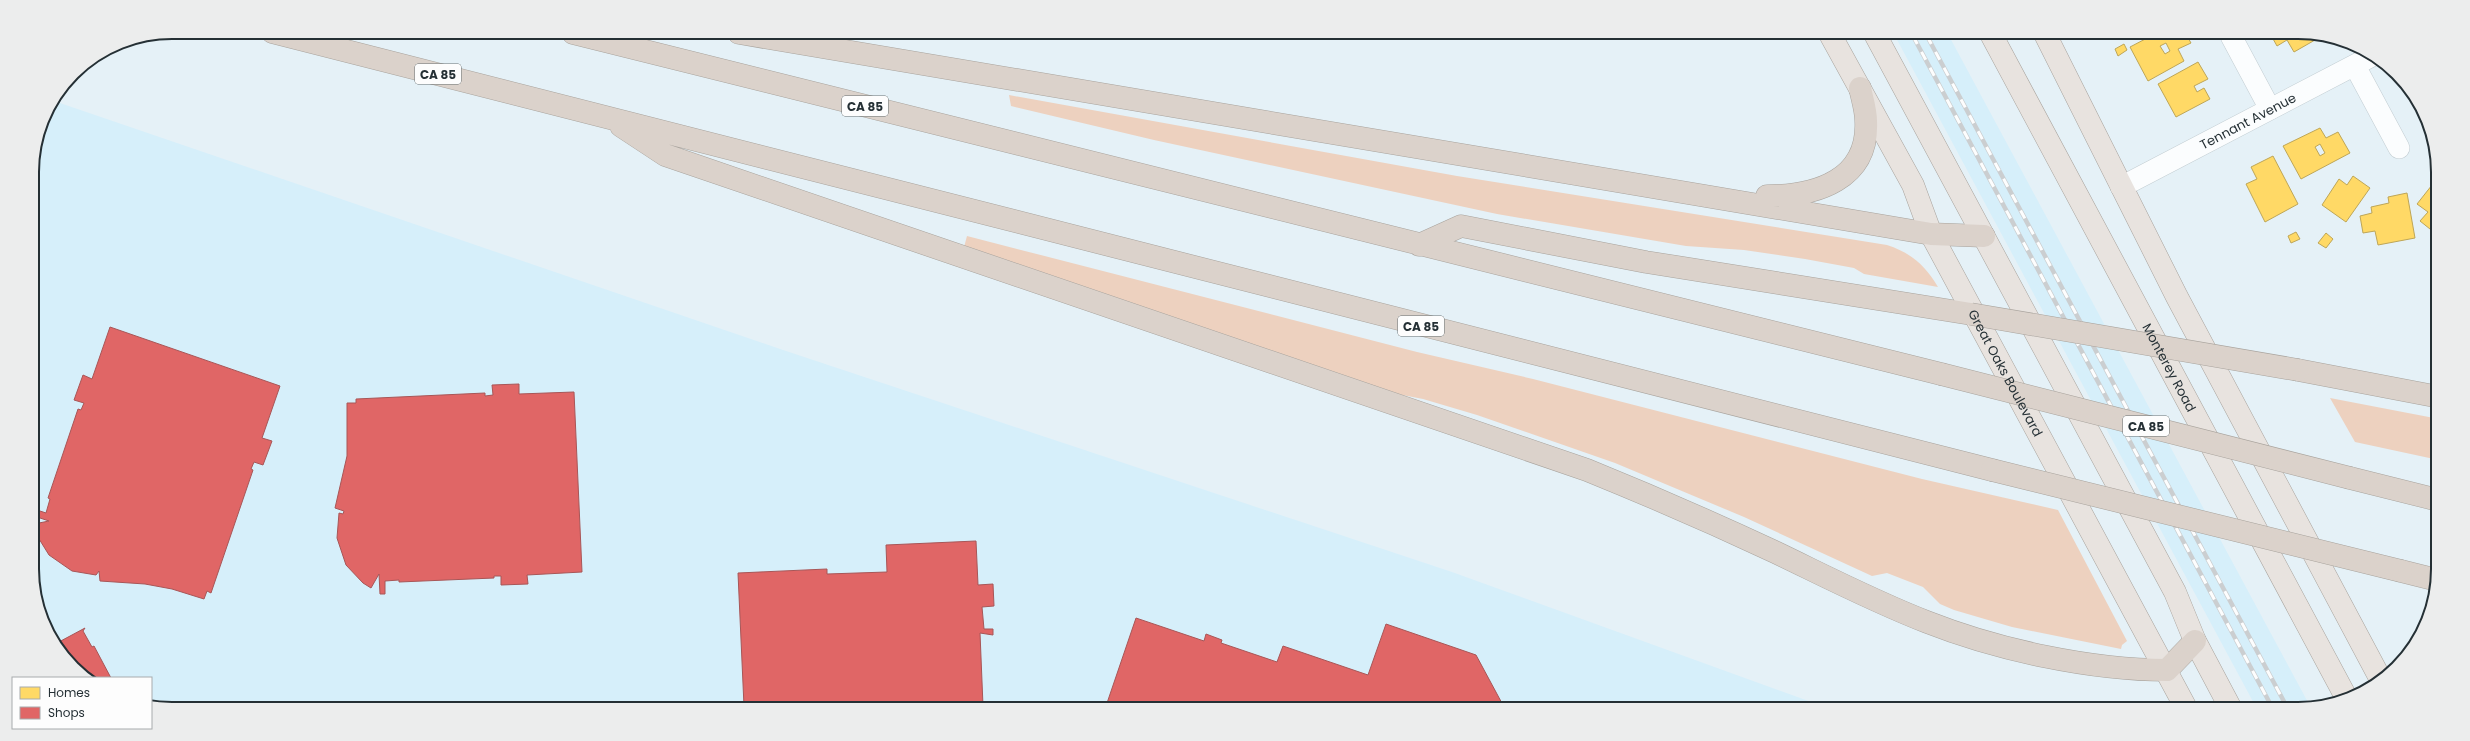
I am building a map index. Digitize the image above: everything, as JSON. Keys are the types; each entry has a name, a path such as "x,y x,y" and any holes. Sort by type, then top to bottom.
{"highway":[{"name":"CA 85","path":"300,39 605,116 882,189 1992,470 2430,578"},
{"name":"CA 85","path":"597,39 1941,374 2431,498"},
{"path":"775,39 1930,234 1984,236"},
{"path":"1716,197 1791,196 1818,190 1840,179 1861,155 1866,137 1866,120 1860,88"},
{"path":"605,116 665,155 1587,470 1672,504 1885,605 1928,623 2029,652 2104,666 2167,670 2195,641"},
{"path":"1419,244 1461,226 1646,262 1892,301 2298,370 2431,395"}],"main road":[{"name":"Great Oaks Boulevard","path":"1833,39 1913,185 1930,234 2183,702"},
{"path":"1878,39 2175,592 2195,641 2227,702"},
{"name":"Monterey Road","path":"1994,39 2344,694"},
{"path":"2047,39 2121,187 2224,387 2378,675"}],"street":[{"path":"2233,39 2270,109"},
{"name":"Tennant Avenue","path":"2121,187 2368,59"},
{"path":"2355,66 2399,148"}],"shaded area":[{"path":"1897,39 1951,39 2308,702 2253,702"},
{"path":"1009,95 1457,176 1887,245 1896,248 1917,261 1928,272 1938,287 1864,274 1854,268 1805,259 1744,250 1686,246 1497,214 1154,140 1011,106"},
{"path":"58,103 783,350 1452,572 1811,702 172,702 152,701 152,677 94,677 78,663 66,650 49,620 40,587 39,163 49,121"},
{"path":"967,236 1417,352 1533,379 1922,479 2058,510 2127,641 2122,645 2121,649 2012,627 1954,610 1940,604 1923,587 1887,573 1872,576 1744,517 1615,463 1477,415 1423,399 1392,393 963,251"},
{"path":"2330,398 2431,417 2431,458 2355,442"}],"building: Homes":[{"path":"2145,39 2189,39 2191,43 2178,49 2184,61 2148,81 2130,47","holes":["2166,43 2170,51 2165,54 2160,46"]},
{"path":"2273,39 2315,40 2294,52 2287,40 2277,46"},
{"path":"2124,44 2127,50 2118,56 2115,49"},
{"path":"2198,62 2208,79 2194,86 2197,92 2204,88 2210,99 2176,117 2158,84"},
{"path":"2320,128 2326,138 2338,132 2350,153 2301,179 2283,146","holes":["2320,144 2325,153 2320,156 2315,147"]},
{"path":"2273,156 2298,204 2265,222 2246,184 2257,179 2251,167"},
{"path":"2353,176 2370,188 2346,222 2322,205 2339,179 2347,185"},
{"path":"2431,186 2431,230 2420,221 2428,212 2417,204"},
{"path":"2407,193 2415,238 2378,245 2375,231 2363,233 2360,216 2372,213 2371,207 2389,203 2388,197"},
{"path":"2296,232 2300,239 2291,243 2288,236"},
{"path":"2326,233 2333,239 2326,248 2318,243"}],"building: Shops":[{"path":"110,327 280,386 262,438 272,441 263,465 254,462 251,469 253,470 211,593 207,591 204,599 172,589 145,584 100,581 99,571 96,575 72,571 49,555 39,539 39,523 49,521 39,518 39,511 46,513 50,499 48,498 78,409 81,410 84,403 74,400 83,375 92,379"},
{"path":"519,384 519,394 574,392 582,572 527,575 528,584 501,585 501,576 494,576 494,578 399,582 399,580 385,581 385,594 380,594 379,574 371,588 363,583 346,565 337,538 339,513 343,514 344,511 335,508 347,456 347,403 356,403 356,399 485,393 485,396 493,395 492,385"},
{"path":"976,541 978,585 993,584 994,606 982,607 984,629 993,629 993,635 980,633 983,702 744,702 738,573 827,569 827,574 887,572 886,545"},
{"path":"1136,618 1204,641 1206,634 1222,640 1221,643 1277,662 1283,646 1368,675 1386,624 1476,655 1501,702 1107,702"},
{"path":"85,628 83,631 92,647 94,646 110,677 94,677 91,675 66,650 60,641"}],"railway":[{"path":"1915,39 2269,702"},
{"path":"1929,39 2284,702"}]}
